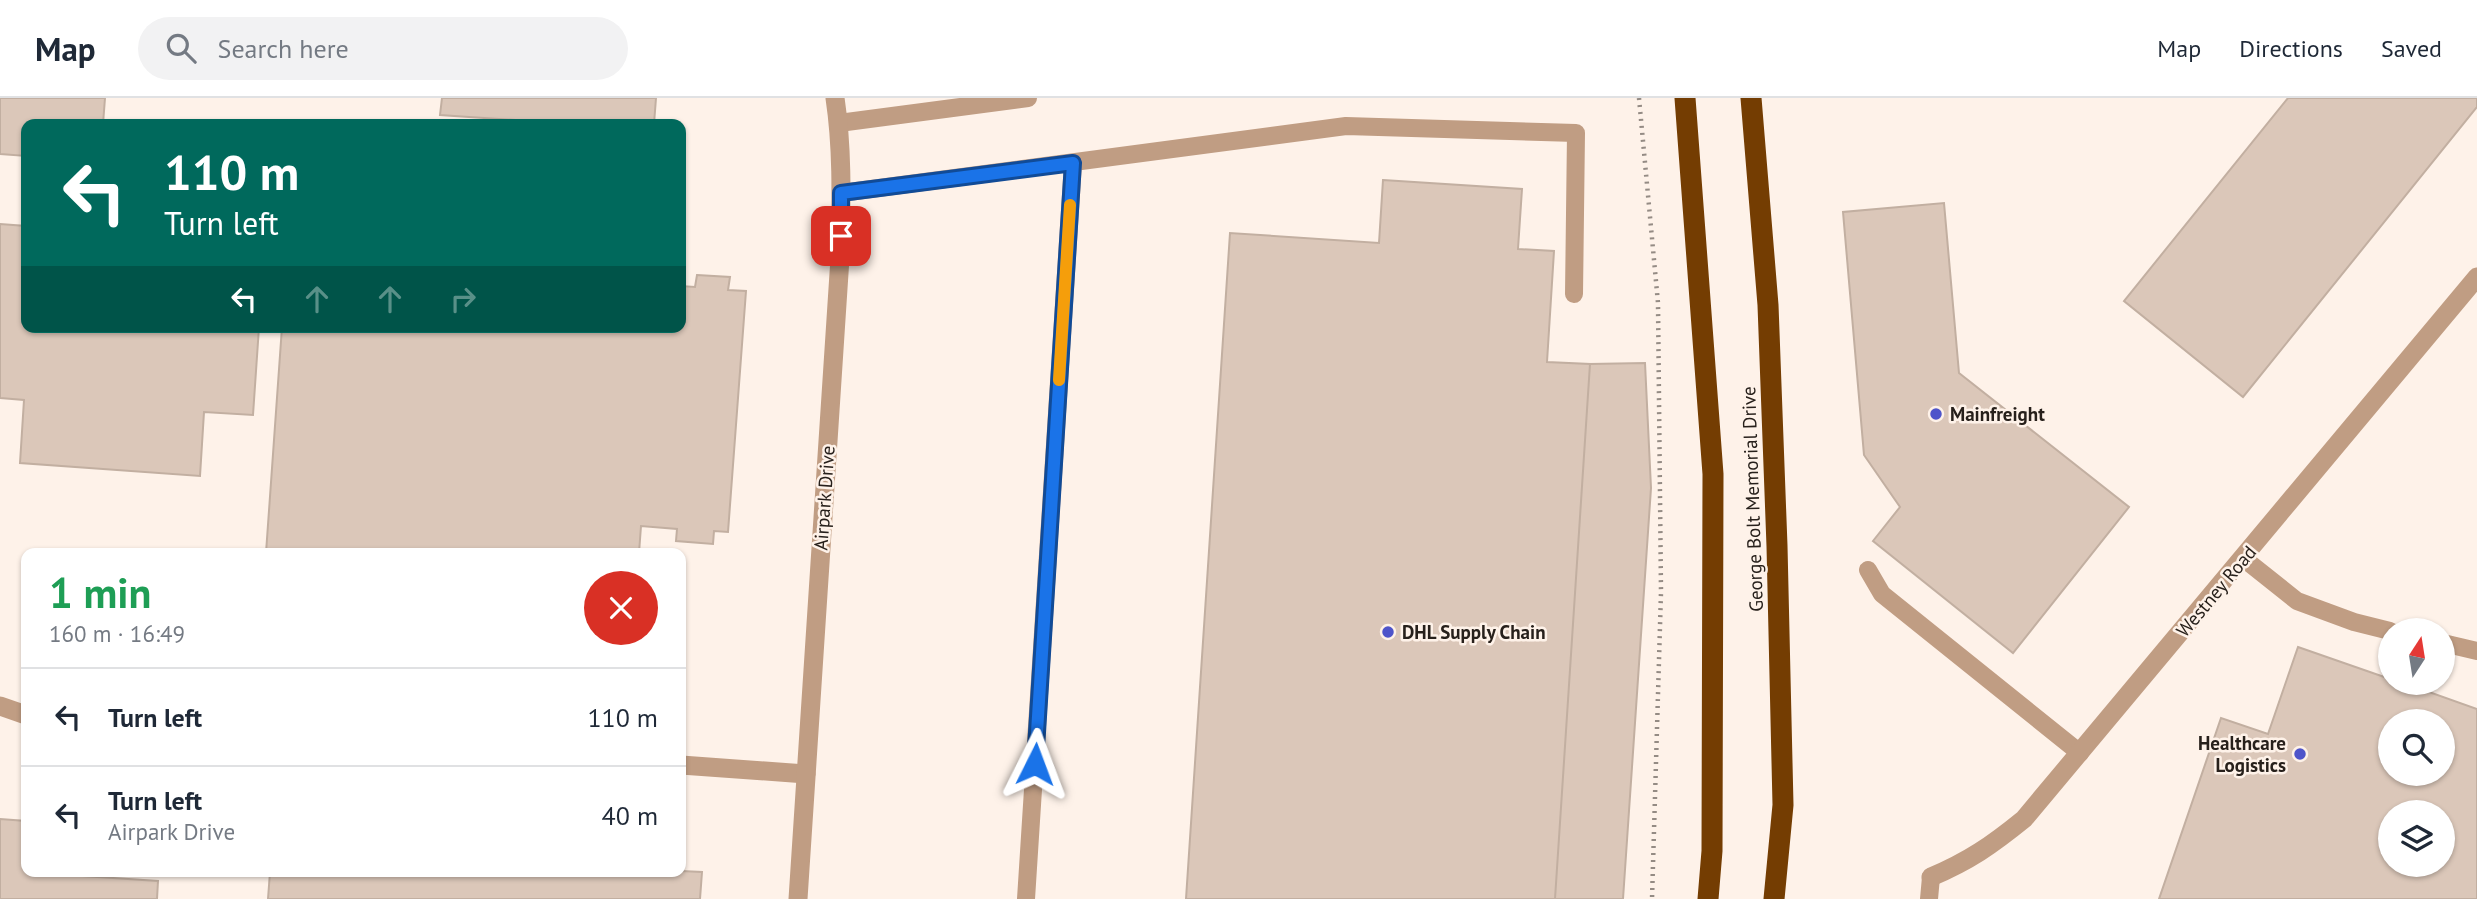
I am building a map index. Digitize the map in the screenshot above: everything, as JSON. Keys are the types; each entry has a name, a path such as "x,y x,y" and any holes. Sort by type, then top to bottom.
{"highway":[{"name":"George Bolt Memorial Drive","path":"1685,98 1713,474 1712,837 1708,899"},
{"name":"George Bolt Memorial Drive","path":"1751,98 1768,305 1777,546 1783,805 1774,899"}],"street":[{"name":"Airpark Drive","path":"798,899 841,258 839,123 835,98"},
{"name":"Westney Road","path":"1931,877 1988,848 2024,819 2477,277"},
{"path":"0,706 21,713"},
{"path":"686,765 806,774"}],"lane":[{"path":"839,123 945,103 1028,98"},
{"path":"841,193 1346,126 1576,133 1574,294"},
{"path":"1026,899 1073,163"},
{"path":"2243,558 2297,601 2378,628"},
{"path":"1868,570 1882,594 2080,753"},
{"path":"2455,646 2477,652"},
{"path":"1929,899 1931,877"}],"path":[{"path":"1639,98 1658,303 1661,592 1652,899"}],"building":[{"path":"0,98 105,98 103,119 21,119 21,156 0,154"},
{"path":"442,98 656,98 654,119 500,119 440,115"},
{"path":"2288,98 2477,98 2477,107 2243,397 2124,301"},
{"name":"DHL Supply Chain","path":"1383,180 1522,189 1518,249 1554,251 1547,362 1590,364 1555,899 1186,899 1230,233 1379,243"},
{"name":"Mainfreight","path":"1944,203 1959,373 2129,507 2013,653 1873,541 1900,507 1864,455 1843,212"},
{"path":"0,224 21,226 21,333 259,333 253,415 204,412 200,476 20,463 24,400 0,398"},
{"path":"697,275 730,277 728,290 746,291 728,532 714,531 713,544 676,541 677,529 641,526 639,548 266,548 282,333 686,333 686,286 695,287"},
{"path":"1645,363 1651,488 1623,899 1555,899 1590,364"},
{"name":"Healthcare Logistics","path":"2298,647 2378,675 2378,695 2438,695 2477,709 2477,899 2159,899 2221,718 2268,734"},
{"path":"0,819 21,821 21,877 98,877 158,881 157,899 0,899"},
{"path":"686,871 702,872 700,899 268,899 270,877 686,877"}],"slow traffic":[{"path":"1059,380 1070,205"}],"place":[{"name":"Mainfreight","path":"1936,414"},
{"name":"DHL Supply Chain","path":"1388,632"},
{"name":"Healthcare Logistics","path":"2300,754"}],"route":[{"path":"841,236 841,193 1073,163 1035,764"}]}
